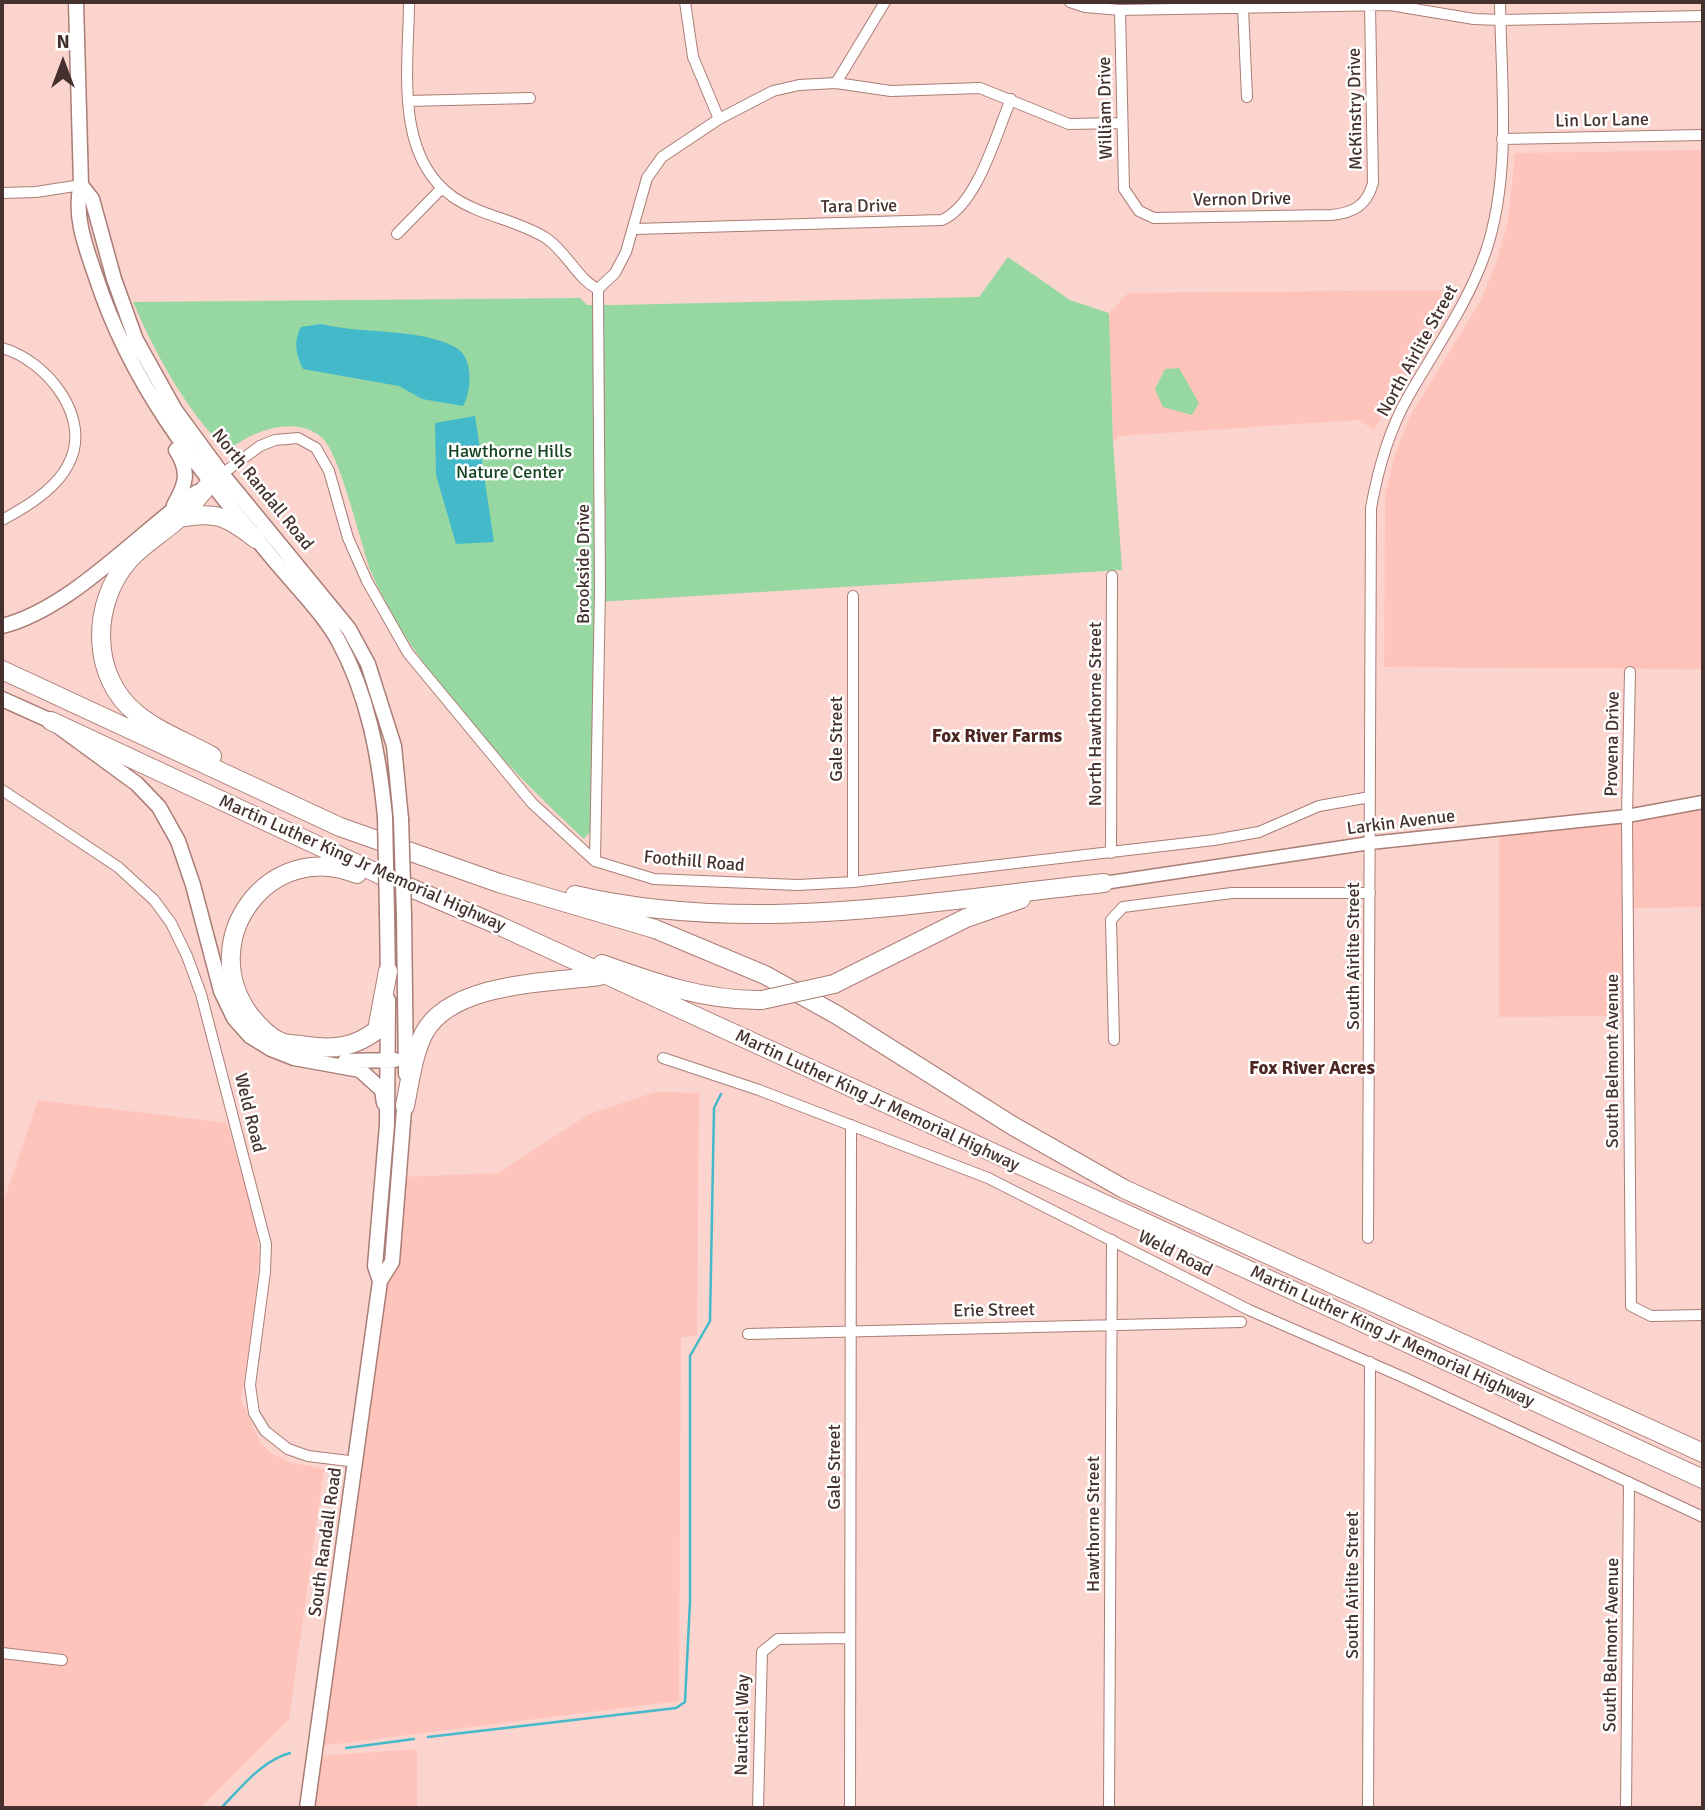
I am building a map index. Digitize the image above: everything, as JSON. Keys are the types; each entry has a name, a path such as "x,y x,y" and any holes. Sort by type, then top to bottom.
{"highway":[{"path":"216,478 130,559 114,582 104,604 101,647 117,692 134,712 153,726 256,781 281,802"},
{"path":"175,514 219,516 234,522 256,539"},
{"path":"2,670 98,713 281,802"},
{"name":"Martin Luther King Jr Memorial Highway","path":"51,721 383,876 500,926 637,992 1703,1479"},
{"name":"Martin Luther King Jr Memorial Highway","path":"281,802 412,854 655,929 765,975 837,1014 1013,1126 1124,1189 1703,1453"},
{"path":"412,854 636,908 743,916 806,914 1104,883"},
{"path":"388,971 377,1030 360,1043 322,1048 281,1042 258,1025 237,992 230,957 235,929 244,908 264,887 287,873 321,866 352,872 637,992"},
{"path":"500,926 668,988 713,998 762,1000 834,984 966,918 1005,904 1104,883"},
{"path":"405,1106 417,1048 432,1020 449,1007 480,993 599,976"}],"main road":[{"name":"North Randall Road","path":"76,2 81,185 76,204 90,258 123,349 162,418 349,629 368,664 394,746 393,818"},
{"name":"North Randall Road","path":"81,185 92,199 114,279 136,340 175,410 256,539 337,639 367,709 393,818"},
{"path":"2,626 32,616 64,596 175,514 183,490 186,468 152,415 147,391"},
{"path":"2,699 51,721 137,784 159,807 178,841 221,991 234,1018 250,1036 271,1049 309,1061 343,1065 372,1078 382,1090 387,1125"},
{"name":"Larkin Avenue","path":"1104,883 1370,843 1627,816 1703,802"},
{"name":"South Randall Road","path":"380,1281 375,1266 387,1125 387,914 393,818"},
{"name":"South Randall Road","path":"307,1808 380,1281 392,1262 405,1106 406,1060 404,915 393,818"},
{"path":"309,1061 406,1060"}],"street":[{"path":"409,2 409,101 417,150 427,170 442,188 471,207 545,237 570,259 586,284 598,289 615,273 635,229 647,177 671,149 719,119 773,91 799,85 836,83 891,91 980,88 1069,124 1122,122"},
{"path":"685,2 693,57 719,119"},
{"path":"836,83 884,2"},
{"path":"1070,2 1085,7 1120,10 1370,4 1412,6 1474,19 1500,20 1703,16"},
{"name":"North Airlite Street","path":"1370,843 1371,508 1378,469 1407,399 1465,299 1486,251 1500,187 1500,2"},
{"name":"McKinstry Drive","path":"1358,208 1367,199 1373,172 1370,4"},
{"path":"1243,8 1247,97"},
{"name":"William Drive","path":"1120,10 1124,189 1132,203"},
{"path":"409,101 530,98"},
{"name":"Tara Drive","path":"635,229 942,220 958,211 971,192 1011,99"},
{"name":"Lin Lor Lane","path":"1502,139 1703,135"},
{"path":"2,193 36,192 81,185"},
{"path":"397,234 442,188"},
{"name":"Vernon Drive","path":"1132,203 1143,214 1154,218 1331,215 1358,208"},
{"name":"Brookside Drive","path":"595,861 600,589 598,289"},
{"path":"2,348 24,356 48,374 71,415 75,439 72,458 62,475 41,494 2,520"},
{"name":"Foothill Road","path":"216,478 260,446 275,440 298,438 317,447 329,471 348,538 367,581 408,653 532,803 595,861 638,876 773,886 853,882 1111,853 1259,832 1319,806 1370,797"},
{"name":"North Hawthorne Street","path":"1111,853 1112,576"},
{"name":"Gale Street","path":"853,596 853,882"},
{"name":"Provena Drive","path":"1627,816 1630,672"},
{"name":"Weld Road","path":"2,790 129,876 155,900 180,939 213,1036 265,1244 265,1272 250,1385 252,1408 265,1431 288,1449 308,1456 356,1462"},
{"name":"South Belmont Avenue","path":"1627,816 1631,1306 1651,1316 1703,1315"},
{"name":"South Airlite Street","path":"1368,1238 1370,843"},
{"path":"1114,1040 1111,920 1123,907 1232,893 1370,893"},
{"name":"Weld Road","path":"663,1058 759,1090 988,1178 1249,1310 1370,1362 1703,1517"},
{"name":"Gale Street","path":"850,1808 851,1125"},
{"name":"Hawthorne Street","path":"1109,1808 1112,1240"},
{"name":"Erie Street","path":"748,1334 852,1329 1241,1322"},
{"name":"South Airlite Street","path":"1368,1808 1370,1362"},
{"name":"South Belmont Avenue","path":"1626,1808 1629,1482"},
{"name":"Nautical Way","path":"758,1808 762,1652 778,1639 850,1638"},
{"path":"2,1653 62,1660"}],"shaded area":[{"path":"1703,150 1703,669 1384,667 1385,495 1394,458 1409,418 1481,300 1496,263 1508,221 1515,153"},
{"path":"1456,290 1374,430 1358,420 1120,436 1113,442 1109,313 1128,293"},
{"path":"1703,804 1703,907 1630,908 1629,818"},
{"path":"1625,818 1627,1016 1499,1017 1499,831"},
{"path":"655,1092 699,1093 697,1336 681,1337 679,1701 320,1746 401,1177 498,1173 589,1114"},
{"path":"38,1100 227,1123 256,1224 259,1256 255,1307 241,1400 261,1444 271,1453 289,1462 324,1469 289,1719 200,1808 2,1808 2,1206"},
{"path":"417,1749 417,1808 310,1808 318,1756"}],"green space":[{"name":"Hawthorne Hills Nature Center","path":"1008,257 1070,300 1109,313 1113,442 1122,570 597,602 590,832 584,839 494,749 412,647 372,574 342,479 328,445 320,436 309,430 285,427 260,432 227,451 198,417 173,381 133,302 580,298 587,305 614,305 979,297"},
{"path":"1179,368 1199,403 1192,415 1163,407 1155,389 1165,369"}],"water":[{"path":"321,324 408,334 455,347 466,358 470,375 463,406 422,399 399,386 303,369 296,348 301,327"},
{"path":"475,416 494,542 456,544 436,475 435,423"}],"waterway":[{"path":"428,1737 676,1708 685,1702 690,1601 690,1356 710,1321 714,1108 721,1094"},
{"path":"346,1748 414,1739"},
{"path":"221,1808 261,1769 290,1753"}],"district":[{"name":"Fox River Farms","path":"997,737"},
{"name":"Fox River Acres","path":"1312,1069"}]}
